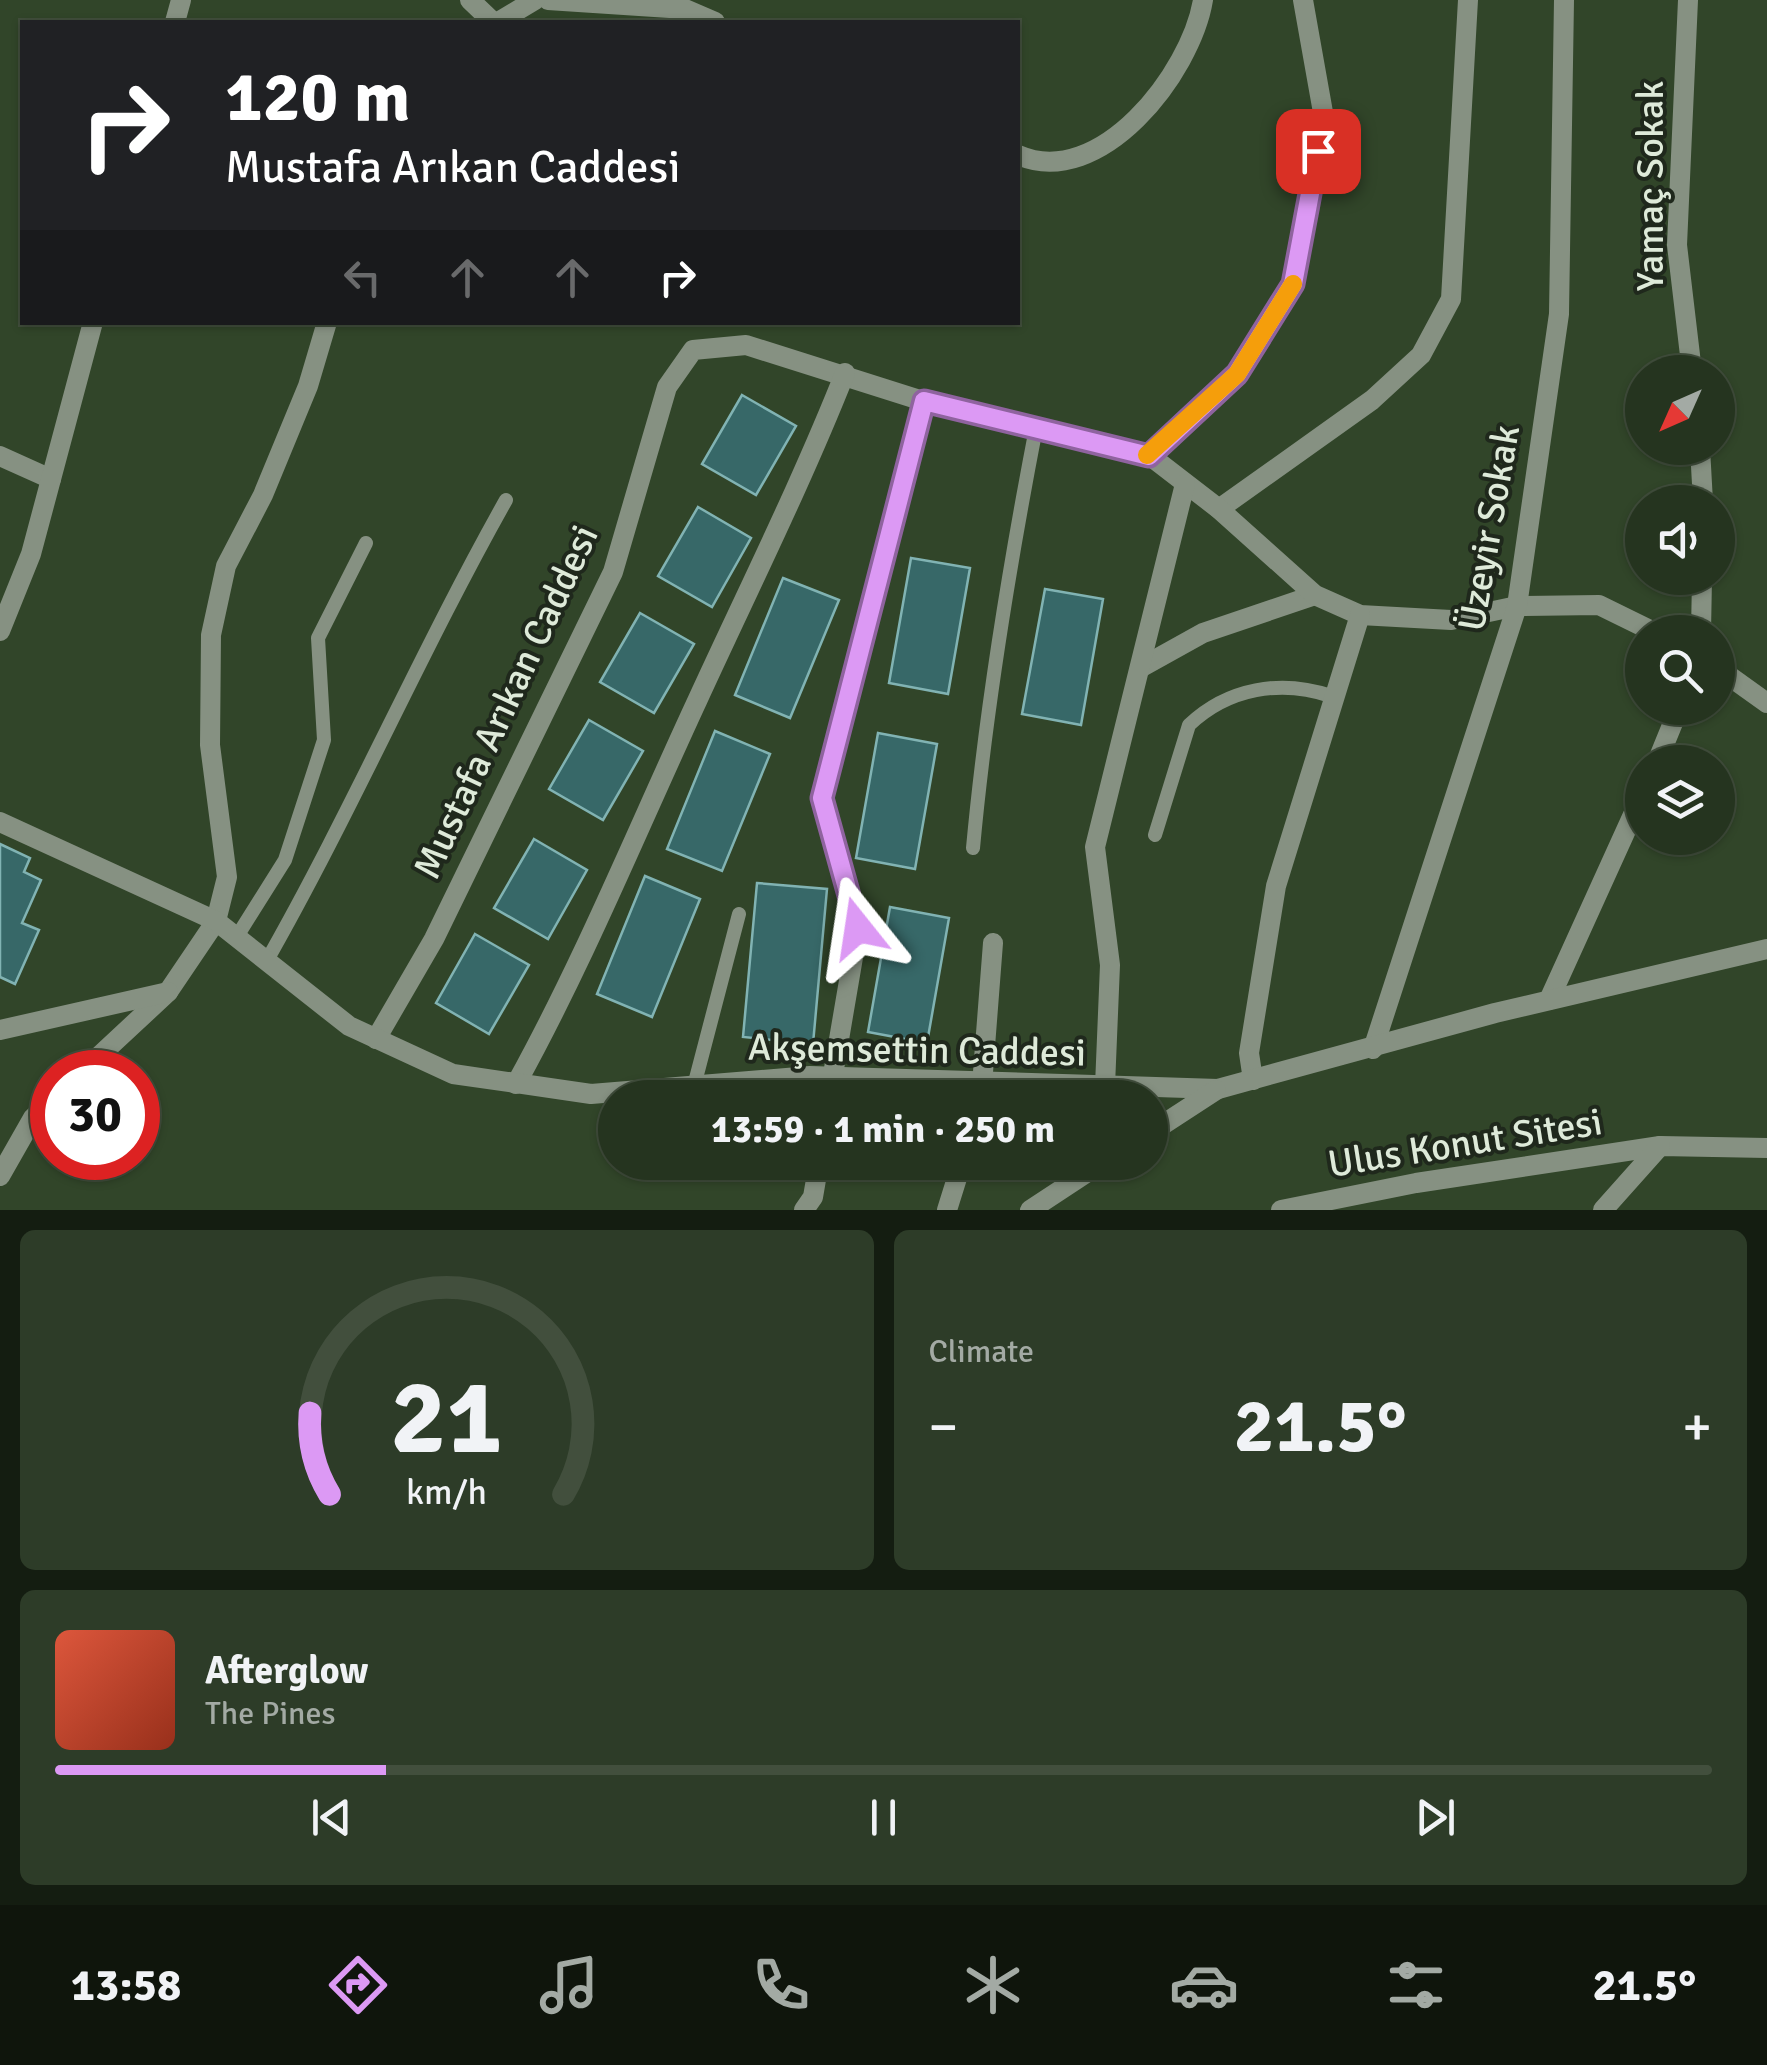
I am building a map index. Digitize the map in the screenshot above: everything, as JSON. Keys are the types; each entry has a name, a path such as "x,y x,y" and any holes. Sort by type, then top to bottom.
{"street":[{"path":"470,0 494,20"},
{"path":"500,20 535,0"},
{"path":"548,0 685,10 710,20"},
{"path":"1020,156 1038,164 1098,153 1152,103 1200,21 1203,0"},
{"path":"1149,456 1237,374 1293,284 1324,118 1303,0"},
{"path":"1220,509 1372,400 1421,356 1451,299 1468,0"},
{"name":"Üzeyir Sokak","path":"1373,1049 1516,606 1559,314 1564,0"},
{"name":"Yamaç Sokak","path":"1688,0 1677,245 1690,355"},
{"path":"0,631 32,554 92,325"},
{"path":"106,1050 168,992 216,922 227,876 210,746 211,635 226,566 263,496 308,386 325,325"},
{"name":"Mustafa Arıkan Caddesi","path":"376,1039 434,940 613,572 666,387 692,350 746,345 845,373 924,401 1149,456 1220,509 1315,595 1360,615 1451,620 1516,606 1599,605 1625,618"},
{"path":"516,1084 572,983 698,698 799,490 845,373"},
{"path":"832,1080 858,928 822,798 924,401"},
{"path":"0,456 51,480"},
{"path":"1105,1080 1110,965 1095,847 1184,484"},
{"path":"1140,668 1203,633 1315,595"},
{"path":"1253,1080 1249,1053 1276,886 1360,615"},
{"path":"1735,680 1767,703"},
{"name":"Akşemsettin Caddesi","path":"0,822 216,922 349,1026 453,1074 598,1093"},
{"path":"1549,1000 1625,832"},
{"path":"984,1080 993,943"},
{"name":"Akşemsettin Caddesi","path":"1168,1088 1218,1089 1549,1000 1767,949"},
{"path":"0,1030 168,992"},
{"path":"1168,1121 1218,1089"},
{"path":"1,1173 30,1123"},
{"name":"Ulus Konut Sitesi","path":"1603,1210 1660,1146"},
{"name":"Ulus Konut Sitesi","path":"1281,1210 1368,1201 1660,1146 1767,1148"},
{"path":"804,1210 813,1197 816,1180"},
{"path":"947,1210 956,1180"},
{"path":"1030,1210 1076,1180"}],"lane":[{"path":"973,848 991,682 1036,428"},
{"path":"266,962 314,878 449,601 506,500"},
{"path":"236,938 285,860 324,740 318,638 366,543"},
{"path":"1155,835 1189,726 1202,713 1233,696 1268,688 1306,689 1332,696"},
{"path":"696,1080 739,914"}],"building":[{"path":"742,395 796,426 756,495 702,464"},
{"path":"698,507 751,538 712,607 658,576"},
{"path":"911,558 970,568 948,694 889,683"},
{"path":"783,578 839,600 790,718 735,695"},
{"path":"1045,589 1103,599 1081,725 1022,714"},
{"path":"640,613 694,644 654,713 600,682"},
{"path":"589,720 643,751 603,820 549,789"},
{"path":"715,731 770,754 722,871 667,849"},
{"path":"878,733 937,744 915,869 856,858"},
{"path":"534,839 587,870 548,939 494,908"},
{"path":"0,844 30,858 24,872 41,880 22,923 39,930 15,984 0,977"},
{"path":"645,876 700,899 652,1017 597,994"},
{"path":"757,883 827,889 813,1044 743,1037"},
{"path":"890,907 949,918 927,1043 868,1032"},
{"path":"475,934 529,965 489,1034 436,1003"}],"slow traffic":[{"path":"1147,455 1237,374 1293,284"}],"route":[{"path":"858,928 822,798 924,401 1149,456 1237,374 1293,284 1318,151"}]}
